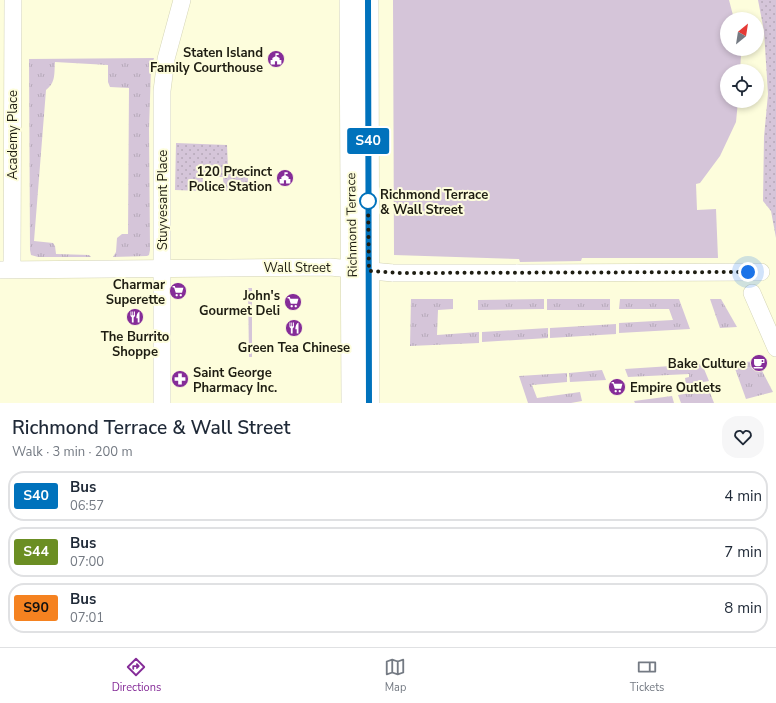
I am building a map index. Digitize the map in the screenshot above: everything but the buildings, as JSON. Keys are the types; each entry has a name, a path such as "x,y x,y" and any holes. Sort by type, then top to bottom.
{"main road":[{"name":"Richmond Terrace","path":"350,0 360,270 369,403"},
{"name":"Richmond Terrace","path":"352,403 360,270 368,0"}],"street":[{"name":"Academy Place","path":"6,270 13,0"},
{"name":"Stuyvesant Place","path":"162,403 162,82 166,59 182,0"},
{"name":"Wall Street","path":"6,270 330,267 393,273 761,272"},
{"path":"752,293 776,348"}],"green space":[{"path":"393,0 729,0 732,12 720,12 720,56 741,56 740,64 720,64 720,108 737,108 736,122 720,156 700,183 696,184 697,210 716,209 718,258 582,258 581,261 520,262 519,259 394,255"},
{"path":"758,0 776,0 776,238 771,211 763,201 764,137 768,94 764,12 760,12"},
{"path":"154,58 151,68 149,129 149,255 113,257 116,252 117,238 122,234 128,234 129,88 110,87 108,82 108,65 55,62 53,81 46,90 34,241 53,243 56,254 89,255 91,257 38,257 31,255 29,59"},
{"path":"176,143 227,145 228,168 248,178 248,191 224,191 223,177 203,177 202,191 175,190"},
{"path":"248,288 252,288 252,357 249,357"},
{"path":"411,299 453,299 453,309 438,310 437,335 479,332 479,343 410,346"},
{"path":"544,299 544,309 478,310 478,300"},
{"path":"547,299 610,299 610,310 547,310"},
{"path":"620,299 679,299 690,329 619,333 619,323 673,320 669,309 619,309"},
{"path":"710,299 721,299 737,327 720,328"},
{"path":"616,324 616,334 550,338 550,328"},
{"path":"548,328 548,338 482,342 482,332"},
{"path":"757,361 773,392 746,399 733,363"},
{"path":"702,364 709,381 686,385 685,378 689,377 689,374 628,377 625,369"},
{"path":"602,370 606,380 570,382 569,373"},
{"path":"567,373 567,382 532,385 537,398 580,392 582,401 571,403 528,403 519,376"},
{"path":"709,390 714,403 681,403 678,395"},
{"path":"672,396 674,403 635,403 634,401"}],"bus line":[{"name":"S40","path":"368,0 369,403"}],"place":[{"name":"Staten Island Family Courthouse","path":"276,59"},
{"name":"120 Precinct Police Station","path":"285,178"},
{"name":"Richmond Terrace & Wall Street","path":"368,201"},
{"name":"Charmar Superette","path":"178,291"},
{"name":"John's Gourmet Deli","path":"293,302"},
{"name":"The Burrito Shoppe","path":"135,317"},
{"name":"Green Tea Chinese","path":"294,328"},
{"name":"Bake Culture","path":"759,363"},
{"name":"Saint George Pharmacy Inc.","path":"180,379"},
{"name":"Empire Outlets","path":"617,387"}],"route":[{"path":"368,201 369,271 393,273 748,272"}]}
